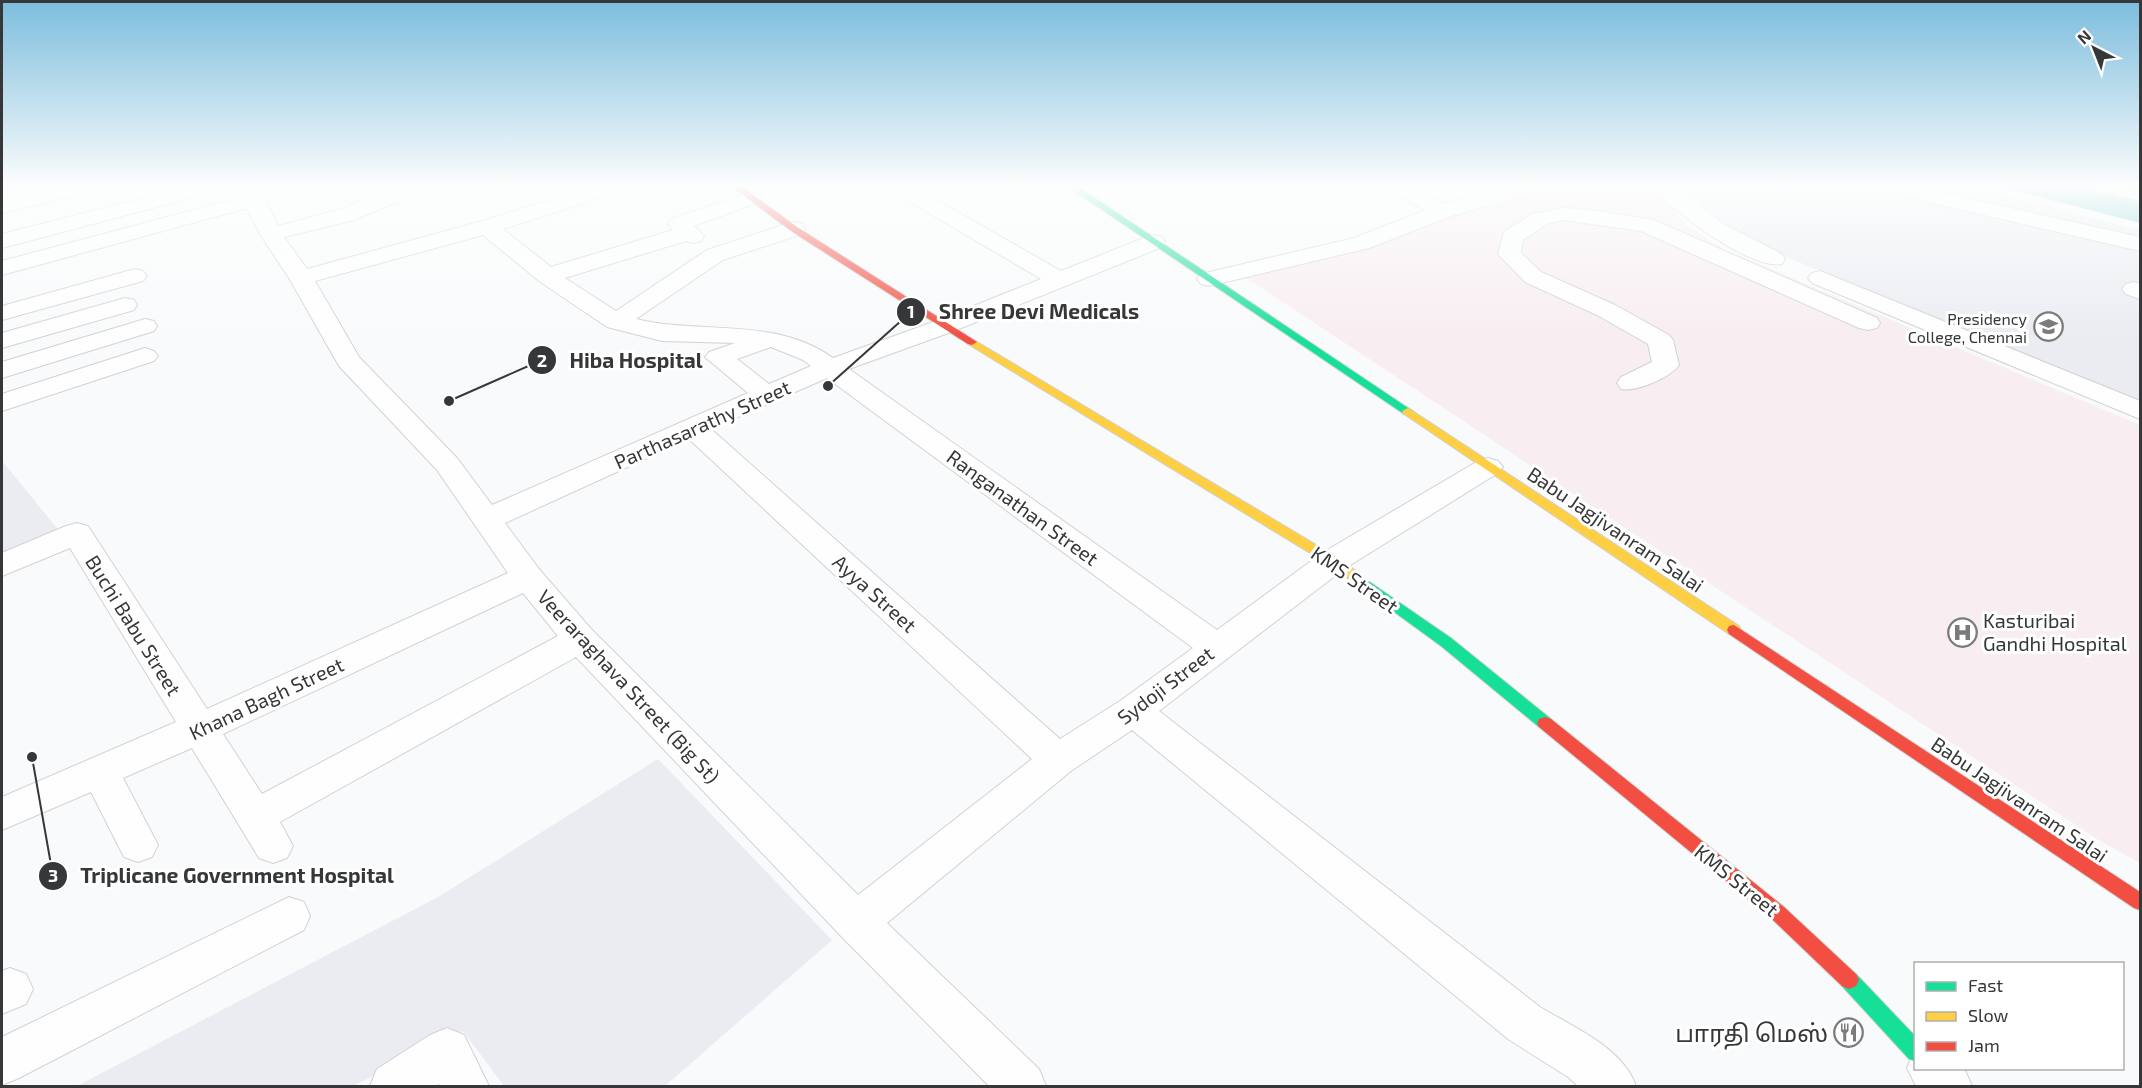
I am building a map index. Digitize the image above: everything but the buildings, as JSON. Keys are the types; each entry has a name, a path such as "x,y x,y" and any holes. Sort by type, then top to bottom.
{"street":[{"path":"2,241 18,237"},
{"path":"2,268 106,237"},
{"name":"Veeraraghava Street (Big St)","path":"273,237 301,278 348,361 447,464 528,577 580,639 856,922 1022,1086"},
{"path":"301,278 451,237"},
{"path":"499,237 547,276 616,322 715,255 770,237"},
{"path":"547,276 686,237"},
{"name":"KMS Street","path":"806,237 945,326 1333,561 1446,642 1778,914 1851,982 1914,1050"},
{"path":"985,237 1061,281"},
{"name":"Babu Jagjivanram Salai","path":"1146,237 2140,902"},
{"path":"1209,279 1361,243 1377,237"},
{"path":"1512,237 1509,254 1533,277 1606,310 1660,340 1666,365 1630,383"},
{"path":"1673,237 1868,323"},
{"path":"1729,237 1746,248 2140,411"},
{"path":"2108,237 2140,244"},
{"name":"Parthasarathy Street","path":"488,519 831,367 945,326 1154,242"},
{"path":"2,313 135,276"},
{"path":"2,341 125,305"},
{"name":"Ranganathan Street","path":"616,322 662,333 773,339 812,355 1216,647"},
{"path":"2,370 146,326"},
{"path":"767,395 718,357 773,339"},
{"path":"2,403 145,356"},
{"name":"Ayya Street","path":"692,427 1058,760"},
{"name":"Sydoji Street","path":"856,922 1058,760 1133,711 1333,561 1488,467"},
{"name":"Buchi Babu Street","path":"2,565 77,533 265,831 580,639"},
{"name":"Khana Bagh Street","path":"2,814 200,728 528,577"},
{"path":"1133,711 1524,1023 1585,1061 1612,1086"},
{"path":"100,771 138,845"},
{"path":"2,1062 289,916"},
{"path":"394,1086 447,1051 465,1086"},
{"path":"1933,1070 1948,1086"}],"shaded area":[{"name":"Kasturibai Gandhi Hospital","path":"1362,237 1704,237 1726,250 2140,425 2140,863 2097,839 1242,275"},
{"name":"Presidency College, Chennai","path":"1748,237 2140,237 2140,403 1772,251"},
{"path":"2,461 61,533 2,559"},
{"path":"658,759 832,940 665,1086 504,1086 463,1031 353,1086 77,1086 440,896"}],"traffic: fast":[{"path":"1147,237 1408,412"},
{"path":"1358,579 1446,642 1545,723"},
{"path":"1849,980 1914,1050"}],"traffic: slow":[{"path":"972,342 1333,561 1358,579"},
{"path":"1408,412 1734,630"}],"traffic: jam":[{"path":"806,237 972,342"},
{"path":"1734,630 2140,902"},
{"path":"1545,723 1778,913 1849,980"}],"place":[{"name":"Presidency College, Chennai","path":"2048,327"},
{"name":"Shree Devi Medicals","path":"828,386"},
{"name":"Hiba Hospital","path":"449,401"},
{"name":"Kasturibai Gandhi Hospital","path":"1962,632"},
{"name":"Triplicane Government Hospital","path":"32,757"},
{"name":"பாரதி மெஸ்","path":"1849,1032"}]}
